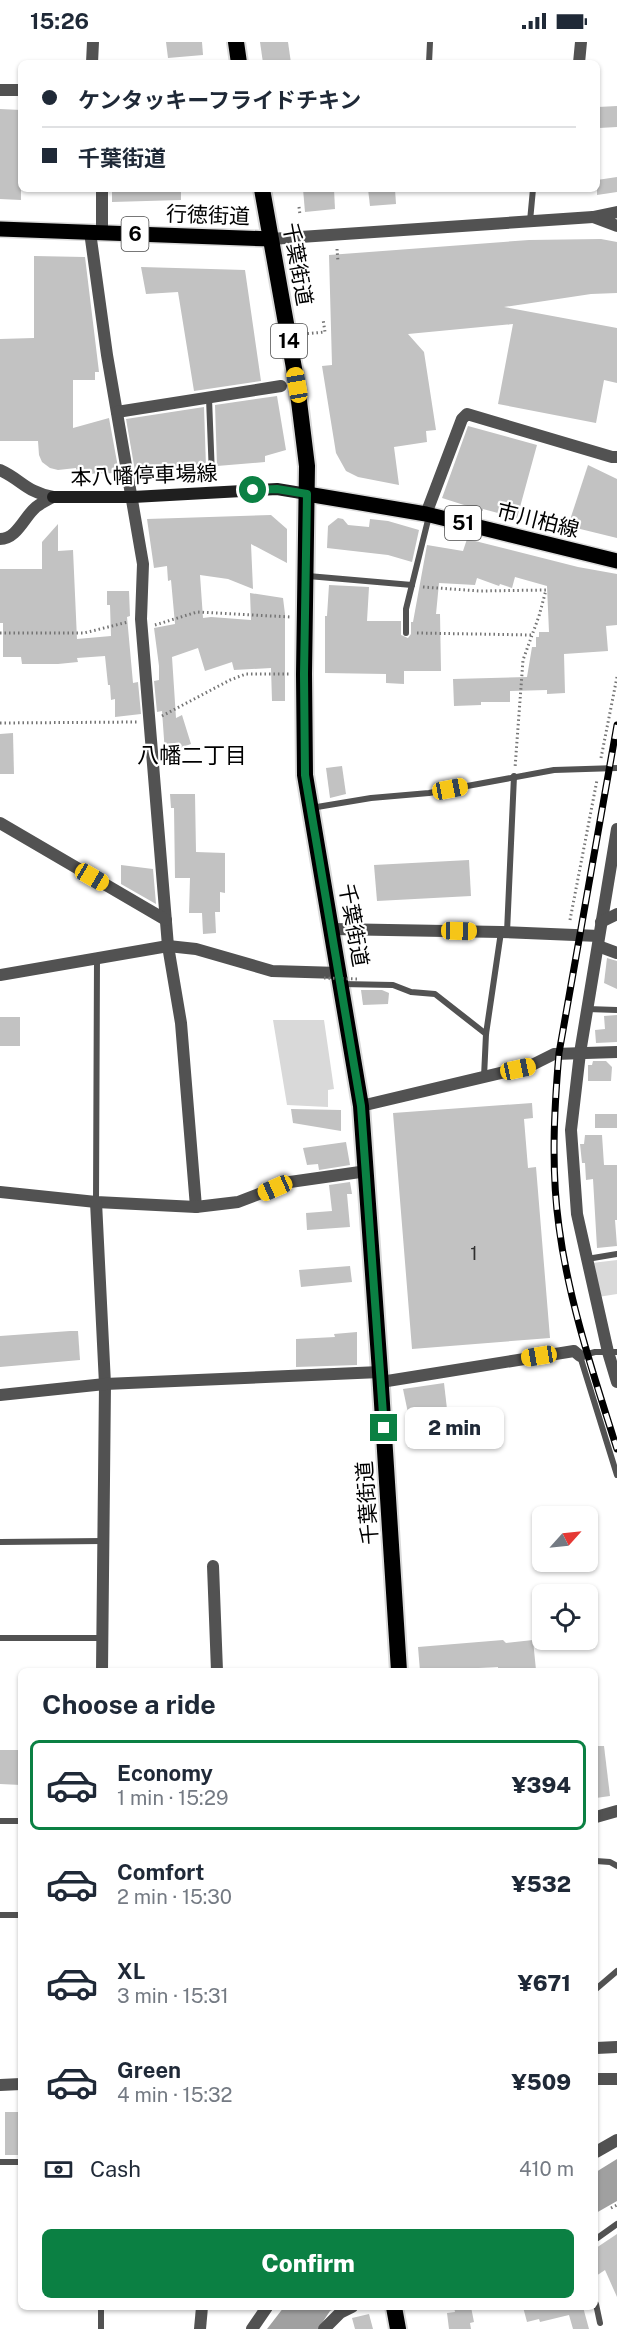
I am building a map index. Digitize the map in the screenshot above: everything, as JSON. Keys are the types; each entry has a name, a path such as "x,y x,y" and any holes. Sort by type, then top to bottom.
{"highway":[{"path":"236,42 239,60"},
{"name":"千葉街道","path":"263,192 302,418 307,466 303,734 305,775 332,929 335,978 361,1106 399,1668"},
{"path":"395,2310 398,2329"}],"main road":[{"name":"行徳街道","path":"0,229 271,238"},
{"name":"本八幡停車場線","path":"53,497 133,497 277,489 307,494"},
{"name":"市川柏線","path":"307,494 428,515 617,561"}],"street":[{"path":"92,60 93,42"},
{"path":"579,60 581,42"},
{"path":"0,90 18,90"},
{"path":"102,192 96,232 117,412 143,564 145,623 154,720 168,946 181,1023 196,1207"},
{"path":"271,238 593,217 617,212"},
{"path":"593,217 617,226"},
{"path":"117,412 281,386"},
{"path":"428,515 462,419 467,414 612,458 617,457"},
{"path":"0,470 15,478 29,490 53,497"},
{"path":"0,539 5,539 12,534 35,508 53,497"},
{"path":"0,824 166,920"},
{"path":"617,829 579,1053 571,1130 577,1214 586,1259 612,1352 617,1382"},
{"path":"601,922 617,914"},
{"path":"332,929 567,934 598,941 617,953"},
{"path":"0,975 168,946 196,949 272,971 335,978"},
{"path":"361,1106 530,1066 554,1054 617,1052"},
{"path":"0,1192 96,1202 196,1207 238,1202 290,1182 367,1171"},
{"path":"96,1202 105,1384 102,1668"},
{"path":"0,1395 105,1384 381,1377 573,1351 580,1356"},
{"path":"213,1566 217,1668"},
{"path":"598,1817 617,1811"},
{"path":"598,2048 617,2047"},
{"path":"598,2079 617,2079"},
{"path":"0,2085 18,2084"},
{"path":"598,2151 617,2140"},
{"path":"200,2329 202,2310"},
{"path":"252,2329 265,2310"},
{"path":"324,2329 346,2310"}],"lane":[{"path":"429,60 430,42"},
{"path":"530,221 533,192"},
{"path":"209,398 212,476"},
{"path":"406,633 406,609 428,515"},
{"path":"307,576 412,585"},
{"path":"310,808 371,798 429,793 554,770 617,768"},
{"path":"484,1078 486,1034 504,932 514,776"},
{"path":"96,1202 97,958"},
{"path":"335,978 393,985 411,992 435,994 486,1034"},
{"path":"587,1009 617,1010"},
{"path":"586,1259 617,1254"},
{"path":"612,1352 580,1356 617,1475"},
{"path":"0,1542 104,1541"},
{"path":"0,1638 103,1638"},
{"path":"0,1821 18,1821"},
{"path":"598,1861 610,1862 617,1866"},
{"path":"0,1915 18,1915"},
{"path":"598,1987 617,1971"},
{"path":"0,2162 18,2162"},
{"path":"598,2238 617,2224"},
{"path":"101,2310 101,2329"},
{"path":"597,2310 600,2323"}],"path":[{"path":"299,207 300,215"},
{"path":"337,246 338,262"},
{"path":"301,334 325,332 323,320"},
{"path":"412,585 446,590 546,590 526,647 521,674 514,776"},
{"path":"0,633 84,633 197,612 292,617"},
{"path":"406,633 532,635"},
{"path":"0,723 154,720 246,674 292,674"},
{"path":"567,934 617,677"},
{"path":"335,978 358,979"},
{"path":"611,2208 617,2205"}],"shaded area":[{"path":"273,1020 324,1020 334,1089 328,1090 328,1107 287,1105"},
{"path":"617,1260 617,1294 598,1297 592,1263"},
{"path":"617,2159 617,2201 598,2212 598,2171"},
{"path":"282,2310 332,2310 318,2329 267,2329"}],"building":[{"path":"166,42 202,42 203,55 168,58"},
{"path":"260,42 288,42 291,60 263,60"},
{"path":"617,106 617,127 600,128 600,107"},
{"path":"0,109 18,110 18,192 21,192 21,200 0,199"},
{"path":"617,177 617,192 597,195 597,192 600,192 600,180"},
{"path":"112,192 181,192 181,200 112,202"},
{"path":"303,192 334,192 335,209 305,212"},
{"path":"368,192 395,192 396,204 370,206"},
{"path":"601,239 617,242 617,293 591,294 504,307 617,328 617,383 604,380 596,423 498,404 513,324 408,334 424,352 436,430 426,431 427,442 394,447 399,485 358,477 346,471 336,453 322,366 332,365 329,255 529,240"},
{"path":"34,256 85,257 99,372 95,372 95,380 73,380 73,428 109,418 119,473 76,474 76,468 58,470 50,468 42,462 38,441 0,441 0,339 34,338"},
{"path":"141,267 245,270 261,381 194,391 178,292 146,294"},
{"path":"277,396 286,450 265,456 265,462 217,466 215,405"},
{"path":"204,407 206,467 135,471 126,419"},
{"path":"468,426 537,445 517,518 483,509 483,511 442,498"},
{"path":"588,465 617,479 617,538 568,526"},
{"path":"271,515 287,529 287,563 251,544 253,589 228,579 200,575 203,618 251,620 250,593 283,598 285,701 272,701 271,668 234,670 232,662 205,671 198,648 172,657 176,718 182,715 191,744 165,753 162,711 157,712 154,681 159,680 159,666 154,628 175,624 171,580 168,581 167,566 154,568 147,519"},
{"path":"338,518 343,519 348,525 369,527 370,519 388,521 419,530 412,562 388,555 327,548 328,526"},
{"path":"58,524 58,551 73,550 77,639 111,636 107,591 129,591 130,616 127,617 133,683 138,682 141,714 115,717 115,699 111,700 105,656 77,658 78,662 58,664 22,664 21,657 3,657 3,623 0,623 0,569 42,569 42,542"},
{"path":"467,539 578,567 617,574 617,625 606,626 608,651 564,654 565,693 547,694 547,690 510,691 510,702 481,702 481,705 454,706 453,679 527,677 532,647 536,647 536,637 539,637 539,632 549,632 547,586 515,577 512,588 477,578 475,585 439,583 436,614 440,614 441,671 404,671 404,684 386,683 386,674 325,673 325,616 327,616 329,585 369,587 367,621 401,621 401,635 408,638 411,634 411,622 413,622 427,545 463,551"},
{"path":"13,733 14,774 0,774 0,734"},
{"path":"342,766 346,794 330,798 326,768"},
{"path":"170,794 195,794 196,852 225,853 225,893 220,892 220,912 215,912 216,933 203,934 202,913 189,913 190,878 175,878 174,808 171,808"},
{"path":"469,860 471,896 377,901 374,865"},
{"path":"121,865 153,869 156,904 121,884"},
{"path":"607,958 617,961 617,989 604,983"},
{"path":"361,990 382,990 389,993 388,1004 363,1005"},
{"path":"617,1015 617,1042 596,1043 595,1030 605,1029 604,1016"},
{"path":"0,1017 20,1017 20,1046 0,1046"},
{"path":"593,1061 606,1061 612,1067 611,1081 588,1081 588,1065 592,1065"},
{"path":"532,1103 533,1118 524,1119 528,1168 536,1167 550,1338 412,1349 393,1113"},
{"path":"291,1109 341,1110 341,1131 293,1123"},
{"path":"595,1114 617,1114 617,1128 595,1128"},
{"path":"585,1135 602,1135 604,1165 617,1165 617,1220 615,1220 617,1246 597,1248 593,1179 586,1180 585,1163 582,1163 580,1144 584,1144"},
{"path":"346,1142 350,1165 319,1170 318,1164 307,1165 303,1148"},
{"path":"350,1182 352,1194 347,1194 350,1227 307,1230 306,1213 332,1211 329,1185"},
{"path":"350,1266 352,1282 301,1287 299,1270"},
{"path":"78,1331 80,1360 0,1367 0,1336"},
{"path":"357,1332 357,1365 296,1367 296,1339 335,1337 334,1334"},
{"path":"444,1383 447,1409 408,1413 403,1389"},
{"path":"503,1640 506,1643 532,1640 536,1668 498,1667 420,1668 418,1647"},
{"path":"598,1746 604,1746 610,1796 598,1798"},
{"path":"0,1750 18,1750 18,1785 0,1784"},
{"path":"5,2112 18,2112 18,2155 5,2155"},
{"path":"617,2234 617,2297 605,2270 598,2275 598,2247"},
{"path":"455,2310 472,2310 474,2322 470,2323 471,2329 449,2329 447,2313 455,2312"},
{"path":"524,2310 584,2310 589,2329 573,2329 569,2315 540,2322 539,2319 527,2322"},
{"path":"369,2314 373,2329 355,2329 352,2318"}],"railway":[{"path":"617,725 559,1053 554,1140 556,1205 563,1255 583,1339 617,1449"}],"district":[{"name":"八幡二丁目","path":"192,755"}],"route":[{"path":"253,490 277,489 307,494 303,734 305,775 361,1106 384,1428"}]}
